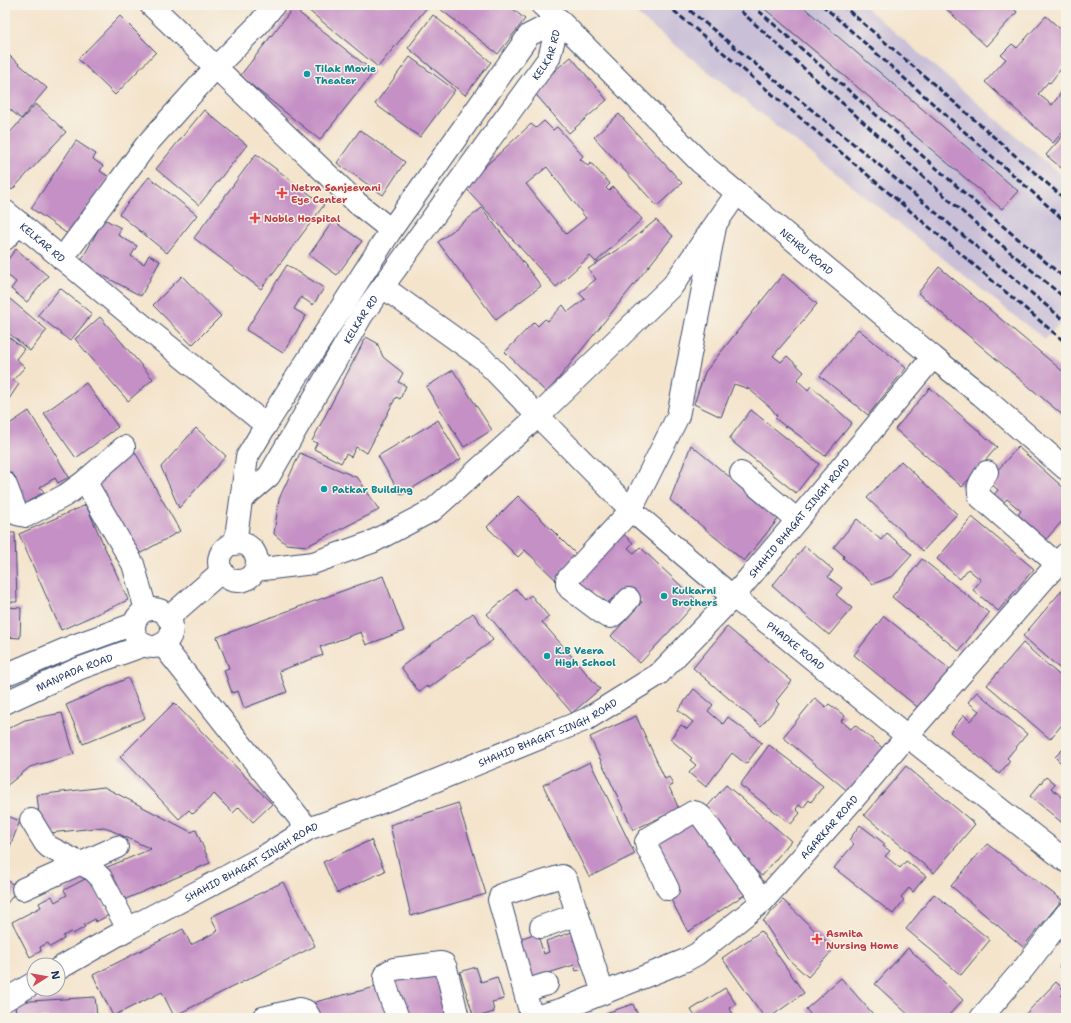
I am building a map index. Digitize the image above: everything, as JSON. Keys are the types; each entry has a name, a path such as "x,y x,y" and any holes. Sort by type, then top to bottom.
{"street":[{"path":"151,5 357,203 391,230"},
{"path":"62,258 147,144 216,67 258,25 274,5"},
{"name":"NEHRU ROAD","path":"542,5 560,20 700,162 933,357 981,395 1066,469"},
{"name":"KELKAR RD","path":"235,544 247,457 266,425 391,230 529,36 560,20"},
{"name":"KELKAR RD","path":"242,499 269,476 362,315 550,58 560,20"},
{"path":"255,570 313,563 372,542 433,510 538,416 673,285 737,194"},
{"path":"5,238 12,217"},
{"name":"KELKAR RD","path":"12,217 135,320 266,425"},
{"path":"630,599 611,617 606,616 570,589 567,584 567,580 631,510 678,416 715,227"},
{"name":"PHADKE ROAD","path":"383,287 482,358 631,510 733,597 777,630 907,736 1066,861"},
{"name":"SHAHID BHAGAT SINGH ROAD","path":"66,964 308,829 401,795 587,719 659,674 733,597 933,357"},
{"path":"5,483 17,514 26,516 66,495 85,481 124,446"},
{"path":"988,472 978,486 980,497 1061,559"},
{"path":"741,473 797,520"},
{"path":"5,675 140,617 153,609 164,613 168,618 171,629 170,635 167,640 154,644 140,642 136,637 134,631 140,617 133,564 85,481"},
{"path":"239,543 250,547 254,552 257,563 255,570 248,578 237,581 231,580 226,576 220,565 222,552 226,548 235,544 239,543"},
{"name":"AGARKAR ROAD","path":"532,1018 563,1009 686,960 696,954 763,901 852,801 1061,559"},
{"path":"168,618 222,571"},
{"path":"154,644 308,829"},
{"name":"MANPADA ROAD","path":"5,704 78,669 154,644"},
{"path":"668,889 647,847 646,842 649,838 693,812 702,817 763,901"},
{"path":"31,820 49,847 93,870 101,878 128,929"},
{"path":"22,889 118,847"},
{"path":"532,1018 499,900 501,895 562,876 565,878 603,992"},
{"path":"541,927 578,914"},
{"path":"981,1018 1024,968 1066,914"},
{"path":"398,1018 385,982 385,976 388,971 441,963 444,964 446,968 458,1018"},
{"path":"524,991 547,984"},
{"path":"5,1000 26,988"},
{"path":"263,1018 300,1009 306,1011 310,1018"}],"shaded area":[{"path":"625,5 863,5 1066,179 1066,317 1045,340"}],"building":[{"path":"302,5 429,5 378,67"},
{"path":"435,5 508,5 525,19 498,54"},
{"path":"760,5 801,5 1018,191 1002,209"},
{"path":"942,5 1010,5 1017,12 986,46"},
{"name":"Tilak Movie Theater","path":"293,8 374,72 320,140 240,76"},
{"path":"433,15 491,62 465,95 408,48"},
{"path":"120,16 156,52 115,95 78,59"},
{"path":"1046,16 1066,34 1066,67 1064,65 1050,83 1048,82 1038,94 1052,105 1066,86 1066,128 1053,143 985,82 1006,59 1001,55 1012,44 1017,48"},
{"path":"5,52 47,88 21,119 5,105"},
{"path":"410,57 455,90 420,137 375,104"},
{"path":"571,57 607,100 569,133 532,90"},
{"path":"36,104 66,132 12,190 5,183 5,138"},
{"path":"204,110 247,145 199,205 156,169"},
{"path":"619,114 682,183 657,206 594,137"},
{"path":"544,121 553,130 557,127 583,156 580,159 588,166 591,163 610,184 606,188 609,191 613,187 642,219 596,262 590,256 556,287 464,186 531,124 536,128","holes":["547,167 586,218 566,234 526,184"]},
{"path":"360,130 405,162 383,195 337,163"},
{"path":"1066,132 1066,172 1046,155"},
{"path":"76,141 96,154 93,159 103,166 100,171 109,177 69,235 31,208"},
{"path":"256,154 324,205 261,289 194,238"},
{"path":"149,177 197,215 167,253 119,214"},
{"path":"482,208 541,286 496,320 438,242"},
{"path":"104,219 121,228 118,235 137,246 131,256 144,264 149,255 160,261 141,296 80,263"},
{"path":"656,220 673,236 547,393 505,352 534,322 538,326 545,319 548,321 563,305 568,312 585,299 579,293 596,279 588,269 630,241"},
{"path":"333,221 362,241 337,275 309,255"},
{"path":"16,249 48,276 27,302 11,289 16,282 5,273 5,263"},
{"path":"287,265 324,288 313,305 301,297 294,309 306,316 283,353 246,330"},
{"path":"939,267 1066,374 1066,418 918,293"},
{"path":"783,274 817,304 773,356 781,362 787,356 804,372 797,380 808,390 811,386 852,423 825,456 775,418 777,416 771,408 749,389 734,384 721,417 694,404 705,372"},
{"path":"182,276 221,316 192,345 153,305"},
{"path":"60,288 92,314 70,341 38,315"},
{"path":"5,295 47,330 30,351 5,330"},
{"path":"100,317 153,379 128,401 75,339"},
{"path":"858,329 906,368 868,415 820,376"},
{"path":"5,334 24,349 16,359 25,367 13,380 19,384 5,405"},
{"path":"366,337 377,343 383,357 403,373 398,382 406,386 400,399 396,397 367,453 356,447 351,457 346,454 341,463 314,449 317,443 312,441"},
{"path":"453,370 492,430 464,447 426,387"},
{"path":"86,383 118,427 76,458 44,413"},
{"path":"930,388 997,447 962,487 895,429"},
{"path":"751,410 819,464 796,493 729,439"},
{"path":"29,411 69,477 58,483 55,478 40,487 44,492 24,504 5,465 5,427"},
{"path":"438,420 461,459 401,495 378,456"},
{"path":"196,428 226,456 179,508 161,467"},
{"path":"691,445 779,518 744,561 670,500"},
{"path":"1018,447 1066,490 1066,517 1040,546 1012,521 1021,511 1007,499 1002,504 993,496 998,490 988,481"},
{"path":"135,452 180,531 134,557 90,478"},
{"name":"Patkar Building","path":"300,453 358,478 379,510 307,546 286,544 274,534 279,499"},
{"path":"901,461 957,514 923,551 867,498"},
{"path":"518,496 579,557 556,580 525,550 518,557 487,527"},
{"path":"86,505 128,600 61,630 19,534"},
{"path":"972,517 1034,569 998,611 973,590 981,580 968,569 960,579 937,559"},
{"path":"857,519 881,540 887,533 912,555 893,576 873,584 843,558 844,556 834,547"},
{"name":"Kulkarni Brothers","path":"619,530 633,543 628,548 634,553 640,547 697,601 640,663 611,636 642,602 627,588 615,600 613,598 606,604 592,592 588,596 572,582"},
{"path":"5,533 15,533 17,602 5,602"},
{"path":"805,546 833,570 828,577 842,588 836,595 852,608 829,635 772,586"},
{"path":"922,559 989,613 959,651 892,597"},
{"path":"383,576 404,631 366,645 361,632 320,647 323,655 279,671 287,692 244,708 238,691 232,693 224,670 229,668 217,637"},
{"name":"K.B Veera High School","path":"516,589 525,600 531,595 549,617 542,622 600,689 572,713 487,614"},
{"path":"1063,589 1066,591 1066,674 1023,636"},
{"path":"5,607 21,608 20,638 5,637"},
{"path":"473,613 493,640 429,688 427,686 419,692 401,667"},
{"path":"884,616 952,671 921,710 854,655"},
{"path":"727,627 792,681 776,701 779,704 761,726 693,668"},
{"path":"1023,643 1066,681 1066,720 1050,739 987,685"},
{"path":"128,678 145,718 83,744 66,705"},
{"path":"694,689 713,705 708,711 723,724 728,717 762,743 746,764 732,753 706,787 689,773 696,765 690,760 692,758 670,739 681,725 687,729 693,722 678,710"},
{"path":"977,692 1027,734 1007,758 1010,761 999,774 950,732 964,715 970,721 979,711 968,702"},
{"path":"815,698 826,707 829,704 845,716 841,721 851,729 855,725 885,750 850,793 783,737"},
{"path":"174,703 272,804 253,822 239,807 233,813 214,794 193,814 189,810 179,819 120,757"},
{"path":"62,713 74,754 30,767 5,787 5,730 25,720"},
{"path":"636,716 665,779 669,777 673,785 669,787 679,809 633,830 590,737"},
{"path":"769,745 823,786 811,802 809,800 803,808 799,805 796,809 800,813 791,824 740,785"},
{"path":"1066,746 1066,768 1055,757"},
{"path":"590,762 635,854 589,877 543,785"},
{"path":"906,766 975,824 934,873 864,815"},
{"path":"1046,777 1055,784 1051,788 1063,798 1066,794 1066,826 1030,796"},
{"path":"726,785 791,841 762,876 747,863 750,860 731,844 734,840 711,818 714,814 707,807"},
{"path":"104,787 191,832 196,830 210,863 119,902 105,868 151,849 104,827 41,834 37,795"},
{"path":"458,803 486,894 411,916 390,825"},
{"path":"5,815 20,821 5,859"},
{"path":"696,818 747,893 688,932 667,892 653,842"},
{"path":"860,825 885,844 883,846 890,851 885,856 900,868 906,861 926,876 913,892 909,888 901,897 904,900 893,914 834,868 854,844 849,840"},
{"path":"371,840 385,871 337,893 323,862"},
{"path":"987,844 1062,900 1023,947 951,886"},
{"path":"89,877 109,915 96,922 95,919 84,925 85,927 73,934 71,932 63,936 64,939 50,947 48,943 40,947 41,951 30,957 12,922 41,907 39,903 52,896 55,902 67,895 64,890"},
{"path":"5,878 18,889 5,906"},
{"path":"283,882 315,946 174,1016 162,992 113,1016 93,975 183,929 191,945 218,931 211,917"},
{"path":"934,894 990,940 961,975 906,929"},
{"path":"783,900 834,949 808,977 787,958 763,921"},
{"path":"578,930 591,967 576,971 574,965 542,975 527,987 513,941 537,933 544,954 549,952 546,941"},
{"path":"761,931 804,993 769,1018 765,1018 722,958"},
{"path":"908,948 963,1000 946,1018 912,1018 875,984"},
{"path":"1066,958 1066,973 1059,967"},
{"path":"441,966 455,1018 403,1018 392,978"},
{"path":"476,967 481,982 497,977 504,999 492,1002 494,1012 474,1018 460,972"},
{"path":"841,978 873,1014 869,1018 813,1018 806,1009"},
{"path":"1056,982 1066,992 1061,996 1066,1000 1066,1018 1022,1018"},
{"path":"380,986 388,1018 319,1018 315,1002"},
{"path":"725,988 736,1004 729,1008 736,1018 696,1018 691,1010"},
{"path":"95,997 97,1016 89,1018 16,1018 15,1002"},
{"path":"633,1004 639,1018 608,1018 606,1013"}],"railway":[{"path":"667,5 1066,343"},
{"path":"683,5 866,154 1066,322"},
{"path":"734,5 967,216 1066,299"},
{"path":"752,5 986,212 1066,279"},
{"path":"822,5 1066,222"},
{"path":"842,5 1066,200"}],"place":[{"name":"Tilak Movie Theater","path":"307,74"},
{"name":"Netra Sanjeevani Eye Center","path":"282,193"},
{"name":"Noble Hospital","path":"255,218"},
{"name":"Patkar Building","path":"324,489"},
{"name":"Kulkarni Brothers","path":"664,596"},
{"name":"K.B Veera High School","path":"547,656"},
{"name":"Asmita Nursing Home","path":"817,939"}]}
